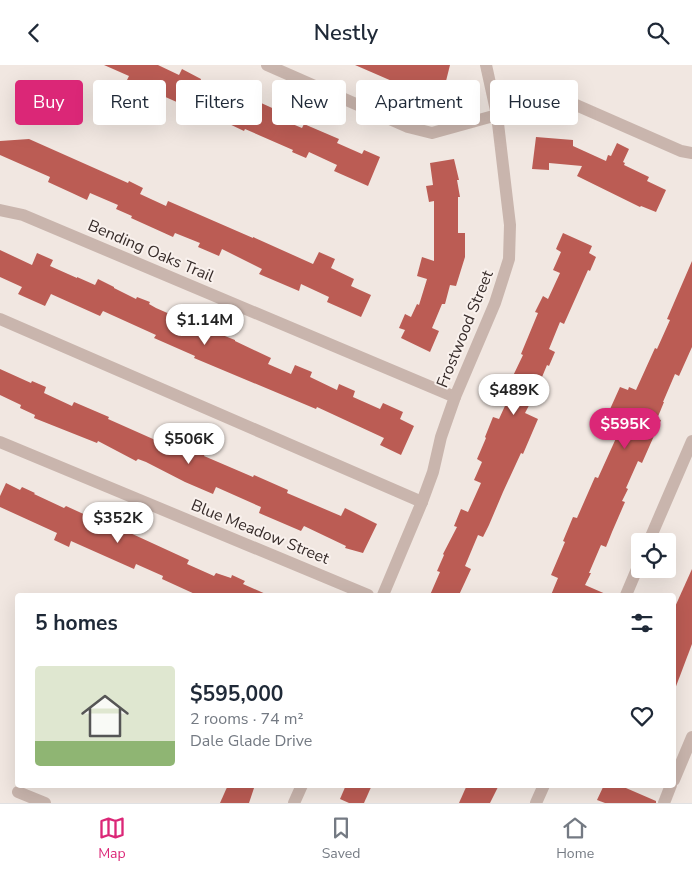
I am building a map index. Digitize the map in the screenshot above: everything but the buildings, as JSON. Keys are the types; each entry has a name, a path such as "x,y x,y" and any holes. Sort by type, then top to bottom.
{"street":[{"path":"267,65 408,127 432,133 490,117"},
{"name":"Frostwood Street","path":"486,65 490,83"},
{"path":"578,106 681,151 692,153"},
{"name":"Frostwood Street","path":"384,593 422,502 455,397 495,303 509,259 510,225 498,125"},
{"name":"Bending Oaks Trail","path":"0,210 23,215 455,397"},
{"path":"0,319 422,502"},
{"path":"652,533 692,441"},
{"name":"Blue Meadow Street","path":"0,443 363,593"},
{"path":"627,593 633,578"},
{"path":"676,775 692,737"},
{"path":"294,803 301,788"},
{"path":"536,803 543,788"},
{"path":"664,803 671,788"},
{"path":"18,793 45,803"}]}
